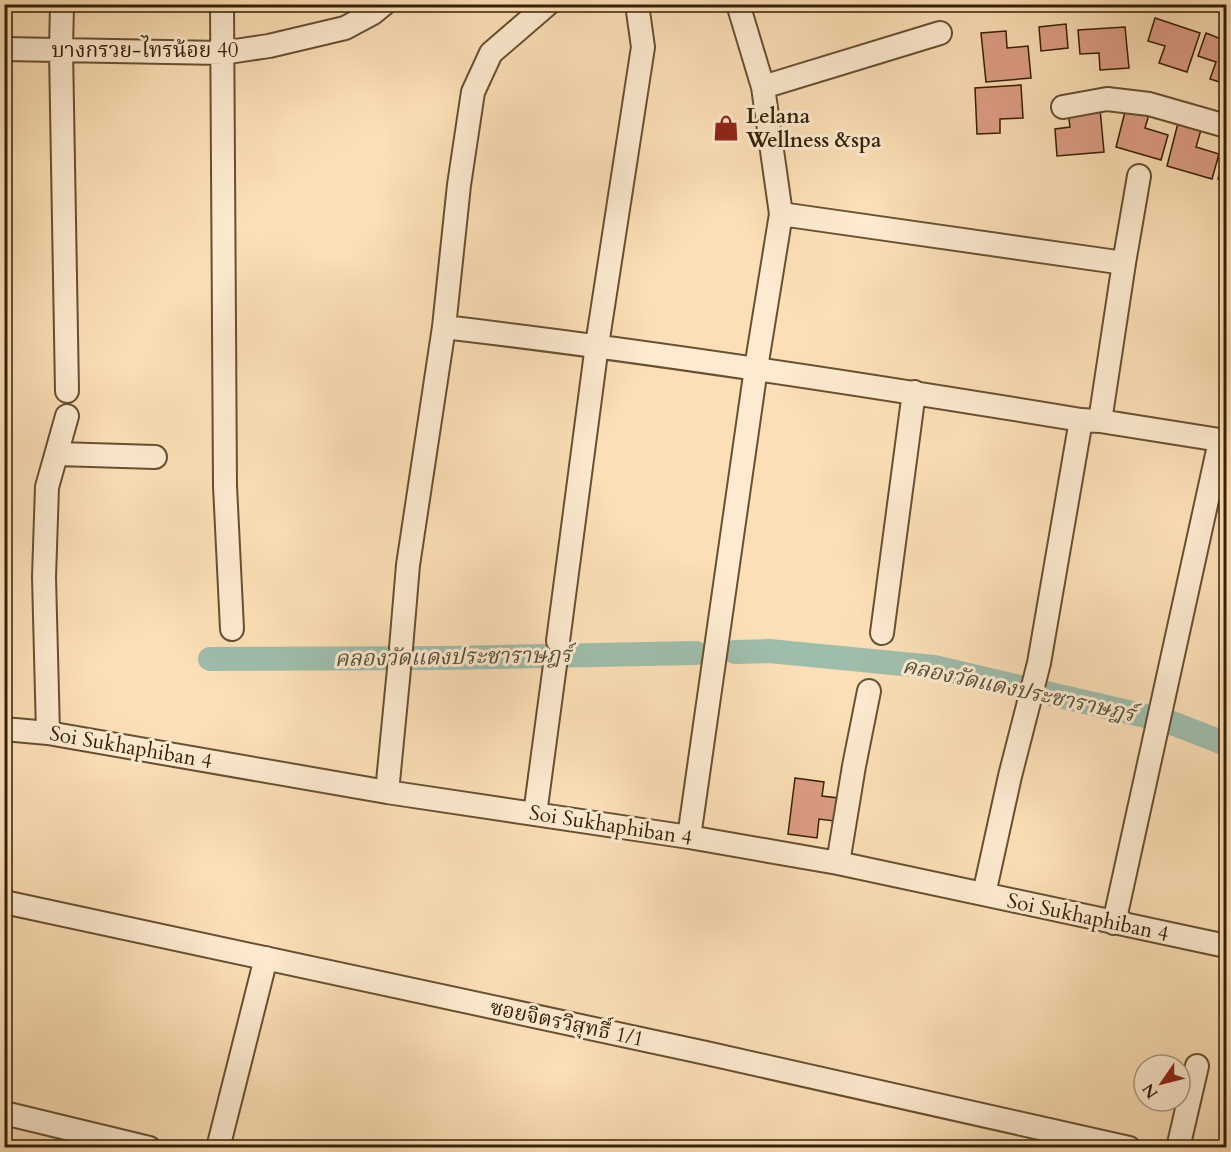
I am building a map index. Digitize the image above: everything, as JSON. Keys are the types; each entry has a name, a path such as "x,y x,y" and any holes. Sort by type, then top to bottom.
{"street":[{"path":"62,4 66,391"},
{"path":"222,4 225,486 232,629"},
{"name":"บางกรวย-ไทรน้อย 40","path":"4,49 222,53 269,46 345,28 373,13 384,4"},
{"path":"387,792 408,565 444,327 459,185 474,92 491,53 548,4"},
{"path":"558,641 597,345 643,47 637,4"},
{"path":"689,837 756,368 781,214 763,87 738,4"},
{"path":"763,87 940,33"},
{"path":"1062,107 1107,99 1149,104 1227,126"},
{"path":"984,894 1040,663 1124,264 1139,176"},
{"path":"781,214 1124,264"},
{"path":"444,327 597,345 756,368 1223,441 1162,701 1114,923"},
{"path":"882,633 914,392"},
{"path":"48,733 44,577 47,487 67,416"},
{"path":"58,454 155,457"},
{"path":"535,813 555,666"},
{"path":"838,863 869,691"},
{"name":"Soi Sukhaphiban 4","path":"4,729 48,733 387,792 689,837 838,863 1220,945"},
{"name":"ซอยจิตรวิสุทธื์ 1/1","path":"4,902 718,1056 1129,1148"},
{"path":"218,1148 266,958"},
{"path":"1178,1148 1197,1066"},
{"path":"4,1113 149,1148"}],"building":[{"path":"1155,18 1200,33 1187,72 1159,63 1165,46 1148,41"},
{"path":"1066,24 1068,48 1041,51 1039,27"},
{"path":"1125,27 1129,68 1100,70 1099,53 1080,54 1078,30"},
{"path":"1006,31 1007,48 1028,46 1031,78 986,82 981,33"},
{"path":"1206,33 1226,41 1226,84 1210,79 1216,62 1198,56"},
{"path":"1021,85 1023,118 1000,119 1000,133 977,134 975,88"},
{"path":"1127,104 1150,111 1145,128 1168,135 1161,160 1116,147"},
{"path":"1100,109 1104,152 1057,156 1055,129 1070,127 1068,111"},
{"path":"1178,123 1201,130 1196,147 1219,154 1212,179 1167,166"},
{"path":"1226,149 1226,181 1218,179"},
{"path":"795,778 824,782 822,796 838,798 834,821 819,819 817,838 788,834"}],"waterway":[{"name":"คลองวัดแดงประชาราษฎร์","path":"735,652 769,651 934,667 1167,721 1226,744"},
{"name":"คลองวัดแดงประชาราษฎร์","path":"210,659 441,658 696,653"}],"place":[{"name":"Lelana Wellness &spa","path":"726,128"}]}
